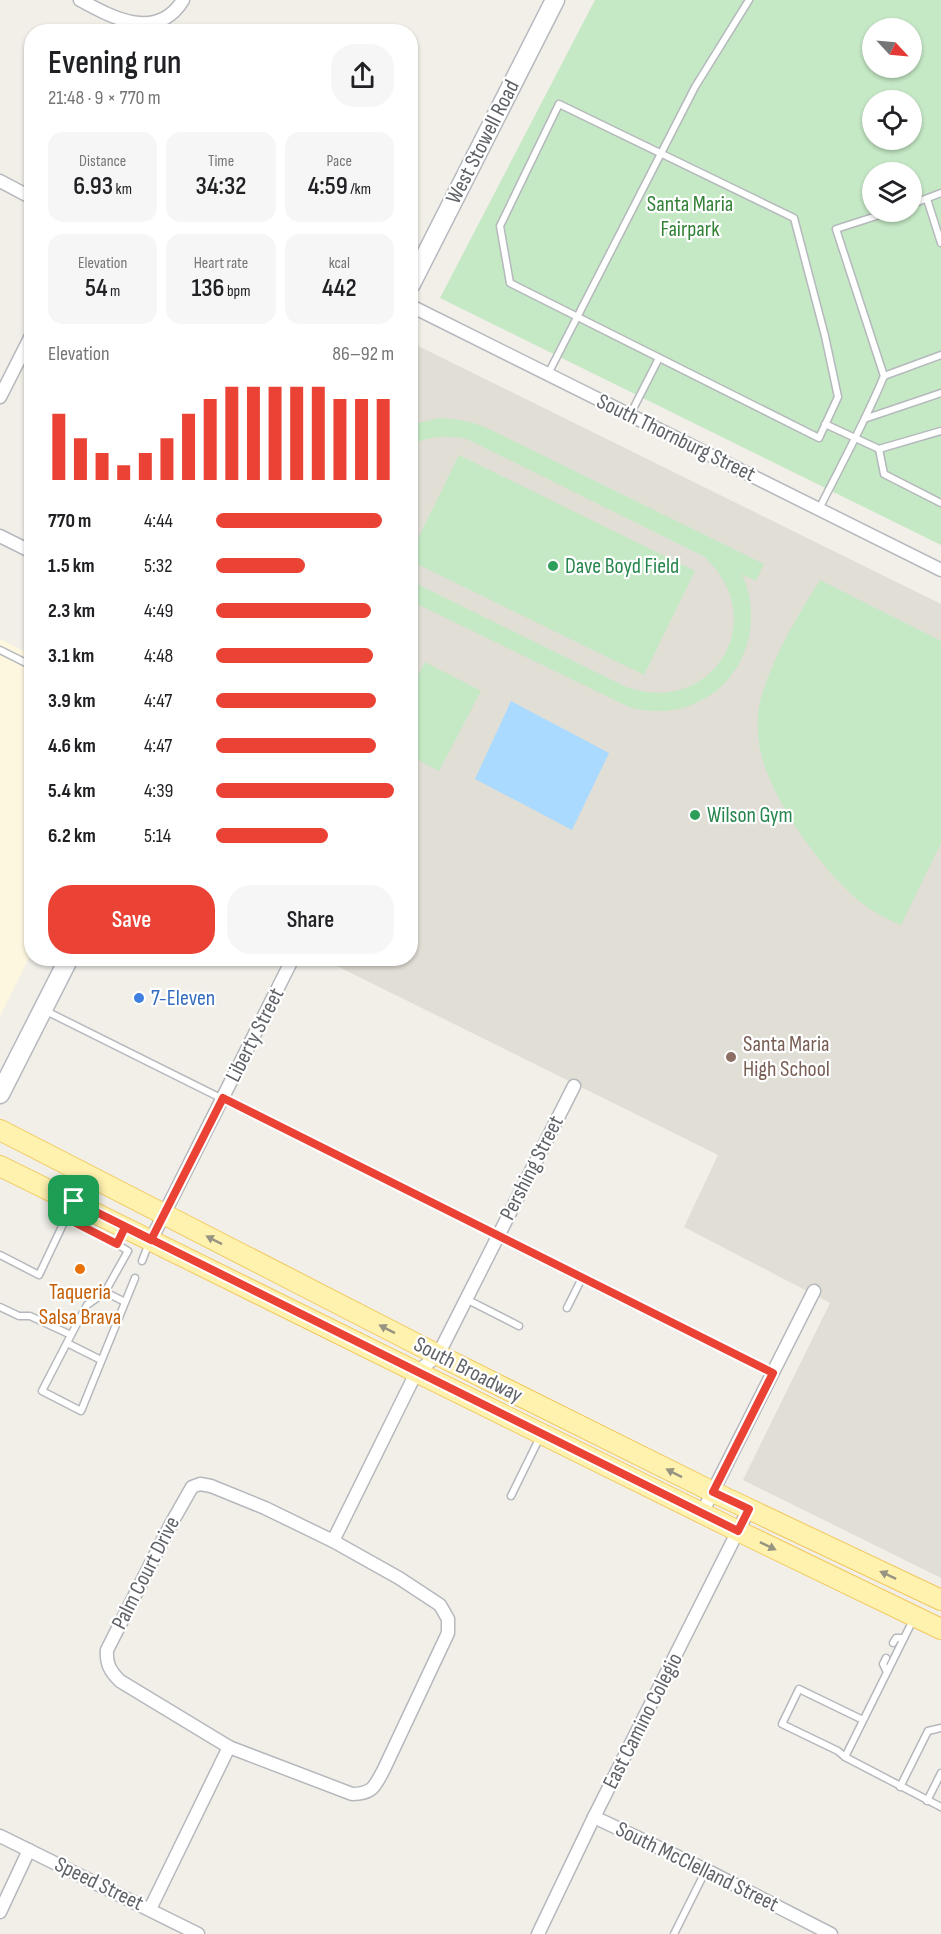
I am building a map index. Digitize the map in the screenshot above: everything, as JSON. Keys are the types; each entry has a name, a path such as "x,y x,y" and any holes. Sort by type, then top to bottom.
{"main road":[{"name":"West Stowell Road","path":"418,270 555,0"},
{"path":"0,1094 65,966"},
{"name":"South Broadway","path":"0,1130 438,1355 713,1492 941,1600"},
{"name":"South Broadway","path":"0,1166 70,1210 121,1236 151,1240 416,1373 941,1629"}],"street":[{"path":"80,0 128,22 146,24 162,20 179,7 183,0"},
{"path":"0,181 24,194"},
{"name":"South Thornburg Street","path":"418,310 941,570"},
{"path":"0,397 24,350"},
{"path":"0,536 24,548"},
{"name":"Liberty Street","path":"151,1240 289,966"},
{"name":"Pershing Street","path":"416,1373 438,1355 574,1086"},
{"path":"702,1513 814,1291"},
{"path":"333,1541 416,1373"},
{"name":"Palm Court Drive","path":"200,1484 211,1486 265,1508 333,1541 399,1578 440,1605 448,1619 448,1633 384,1769 373,1788 365,1794 352,1794 229,1747 120,1681 111,1672 106,1662 106,1650 192,1487 200,1484"},
{"name":"East Camino Colegio","path":"538,1934 594,1817 749,1509"},
{"path":"150,1909 229,1747"},
{"name":"South McClelland Street","path":"594,1817 706,1870 831,1934"},
{"name":"Speed Street","path":"0,1836 198,1934"},
{"path":"0,1912 29,1850"}],"lane":[{"path":"548,375 695,87 749,0"},
{"path":"559,104 661,154 794,218 825,336 838,397 819,438 510,283 500,226 559,104"},
{"path":"922,201 941,194"},
{"path":"927,199 941,243"},
{"path":"819,509 867,418 884,376 836,229 862,221"},
{"path":"884,376 941,355"},
{"path":"630,415 659,358"},
{"path":"867,418 941,393"},
{"path":"825,424 879,449 941,431"},
{"path":"879,449 884,474 941,503"},
{"path":"0,650 24,662"},
{"path":"43,1009 773,1373"},
{"path":"0,1255 39,1275 70,1210"},
{"path":"121,1236 128,1251 105,1292 87,1305 42,1392 81,1411 135,1278"},
{"path":"142,1261 151,1240"},
{"path":"567,1308 582,1278"},
{"path":"105,1292 125,1302"},
{"path":"466,1299 519,1326"},
{"path":"0,1307 19,1316 30,1316 71,1335"},
{"path":"67,1343 101,1360"},
{"path":"511,1496 542,1434"},
{"path":"845,1757 914,1617"},
{"path":"893,1643 896,1638 904,1638"},
{"path":"886,1658 883,1664 887,1672"},
{"path":"863,1720 799,1689 782,1724 838,1751 845,1757 941,1808"},
{"path":"900,1787 927,1731 941,1728"},
{"path":"927,1801 941,1773"},
{"path":"674,1934 706,1870"}],"shaded area":[{"name":"Santa Maria High School","path":"418,346 941,604 941,1578 743,1480 830,1303 684,1227 718,1155 337,966 418,966"},
{"path":"0,639 24,651 25,966 0,1016"}],"green space":[{"name":"Santa Maria Fairpark","path":"595,0 941,0 941,545 440,298"},
{"path":"439,418 463,421 487,428 764,564 756,581 742,574 749,595 751,615 749,636 743,655 733,673 720,688 703,700 682,708 656,711 631,708 418,604 418,584 624,686 656,693 683,689 706,676 723,657 732,633 733,607 724,581 703,556 467,439 438,437 418,442 418,423"},
{"name":"Dave Boyd Field","path":"459,455 695,571 644,675 418,564 418,539"},
{"path":"820,580 941,641 941,843 901,925 872,910 856,898 822,863 778,798 760,750 758,712 766,682 786,637"},
{"path":"425,662 481,691 439,771 418,760 418,676"}],"water":[{"path":"511,701 609,753 572,830 475,779"}],"place":[{"name":"Dave Boyd Field","path":"553,566"},
{"name":"Wilson Gym","path":"695,815"},
{"name":"7-Eleven","path":"139,998"},
{"name":"Santa Maria High School","path":"731,1057"},
{"name":"Taqueria Salsa Brava","path":"80,1269"}],"route":[{"path":"74,1201 66,1218 117,1244 125,1227 151,1240 223,1098 773,1373 713,1492 749,1509 738,1531 416,1373 125,1227 74,1201"}]}
